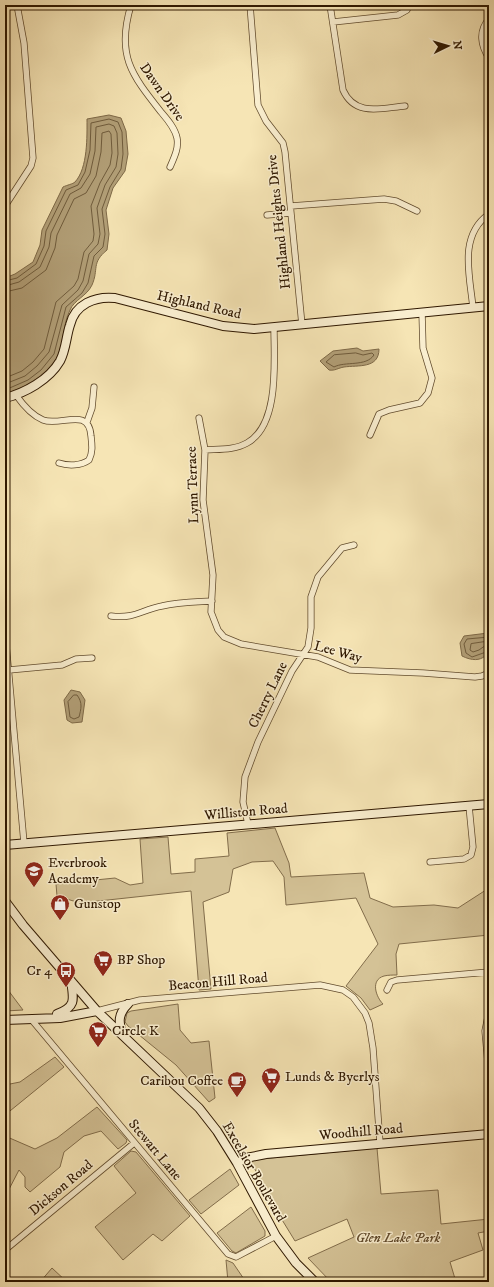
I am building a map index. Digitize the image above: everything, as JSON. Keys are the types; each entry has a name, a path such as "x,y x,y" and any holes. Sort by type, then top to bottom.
{"main road":[{"name":"Highland Road","path":"5,398 16,395 36,384 56,366 63,353 70,324 74,316 84,304 99,298 106,297 121,300 223,326 254,329 489,306"},
{"name":"Williston Road","path":"5,844 489,804"},
{"name":"Excelsior Boulevard","path":"5,901 23,925 97,1011 199,1108 217,1131 237,1163 276,1236 296,1263 315,1282"},
{"path":"44,1019 66,1011 70,1007 74,997 71,980"},
{"path":"124,1038 119,1018 128,1004"},
{"path":"5,1020 60,1018 97,1011"},
{"name":"Woodhill Road","path":"237,1163 246,1158 266,1154 489,1134"}],"street":[{"path":"5,206 31,166 33,158 24,43 17,5"},
{"name":"Dawn Drive","path":"131,5 125,34 128,62 135,79 174,129 177,146 170,168"},
{"name":"Highland Heights Drive","path":"250,5 258,105 266,121 283,143 285,152 302,325"},
{"path":"330,5 343,90 351,102 363,109 405,106"},
{"path":"333,22 398,15 406,10 409,5"},
{"path":"489,19 483,27 481,36 484,50 489,58"},
{"path":"291,206 384,199 396,201 417,211"},
{"path":"267,215 291,213"},
{"path":"473,308 468,247 475,229 489,214"},
{"path":"370,435 379,414 388,410 420,403 428,393 432,378 423,348 422,312"},
{"path":"205,450 240,446 253,439 263,427 269,410 272,386 274,328"},
{"path":"87,422 92,408 94,387"},
{"path":"16,395 29,410 49,422 79,419 87,422 91,430 92,449 89,460 80,464 68,465 59,462"},
{"name":"Lynn Terrace","path":"200,418 205,450 204,500 213,574"},
{"name":"Cherry Lane","path":"248,824 243,802 243,789 249,764 292,671 308,647 310,636 310,605 318,577 342,548 354,545"},
{"name":"Lee Way","path":"213,574 211,612 213,622 224,637 241,644 318,657 344,668 362,672 423,673 476,677 482,676 489,672"},
{"path":"111,616 132,616 169,605 212,601"},
{"path":"5,632 24,842"},
{"path":"9,670 62,665 76,659 92,658"},
{"path":"430,862 464,859 471,855 473,847 469,806"},
{"path":"386,990 391,982 397,980 488,973 489,995"},
{"name":"Beacon Hill Road","path":"97,1011 140,1000 320,985 343,990 353,997 365,1013 369,1023 373,1048 380,1143"},
{"path":"489,1011 485,1031 489,1075"},
{"name":"Stewart Lane","path":"31,1020 133,1144 232,1257 243,1254 276,1236"},
{"name":"Dickson Road","path":"5,1250 133,1144"}],"green space":[{"path":"275,828 289,863 291,877 364,873 370,898 393,907 434,905 458,908 489,888 489,935 399,944 396,954 397,975 384,976 377,981 376,989 378,997 383,1004 370,1010 361,998 346,986 378,944 356,898 286,905 284,877 273,861 252,862 233,869 229,892 203,902 211,989 199,990 191,891 80,903 57,896 56,884 115,878 130,885 143,883 140,839 168,837 171,874 195,872 195,859 229,856 227,833"},
{"path":"5,986 23,1010 5,1011"},
{"path":"178,1004 180,1030 191,1043 209,1041 215,1098 209,1102 176,1065 125,1022 127,1013 131,1011"},
{"path":"55,1057 64,1067 5,1115 5,1085 20,1082"},
{"path":"97,1107 127,1140 126,1143 118,1149 101,1131 84,1136 64,1152 60,1167 30,1192 25,1187 25,1177 19,1170 5,1197 5,1172 7,1167 5,1165 5,1136 35,1149 57,1138"},
{"name":"Glen Lake Park","path":"377,1148 381,1194 438,1190 441,1224 489,1219 489,1231 478,1233 483,1250 450,1262 456,1282 331,1282 308,1258 354,1237 347,1219 295,1241 276,1210 250,1160"},
{"path":"131,1151 136,1152 190,1216 162,1241 153,1234 123,1260 95,1227 136,1193 114,1166"},
{"path":"230,1169 239,1185 201,1214 189,1200"},
{"path":"251,1207 265,1231 265,1236 236,1253 232,1251 217,1233"},
{"path":"226,1260 233,1263 246,1282 228,1282"},
{"path":"52,1268 67,1282 40,1282"}],"water":[{"path":"109,115 121,118 126,131 128,154 125,171 113,188 106,210 109,234 107,250 97,263 94,279 90,289 74,303 70,310 60,349 54,362 36,379 5,394 5,278 15,274 33,262 40,245 42,230 63,187 74,183 79,176 85,160 87,119"},
{"path":"357,348 363,351 379,349 376,360 367,365 344,367 333,370 329,370 320,361 333,351"},
{"path":"488,633 489,647 485,656 481,659 475,660 462,656 460,643 464,636"},
{"path":"71,690 80,692 85,700 82,722 72,723 67,720 64,700"}],"place":[{"name":"Everbrook Academy","path":"34,888"},
{"name":"Gunstop","path":"60,921"},
{"name":"BP Shop","path":"103,977"},
{"name":"Cr 4","path":"66,988"},
{"name":"Circle K","path":"98,1048"},
{"name":"Lunds & Byerlys","path":"271,1094"},
{"name":"Caribou Coffee","path":"237,1098"}]}
